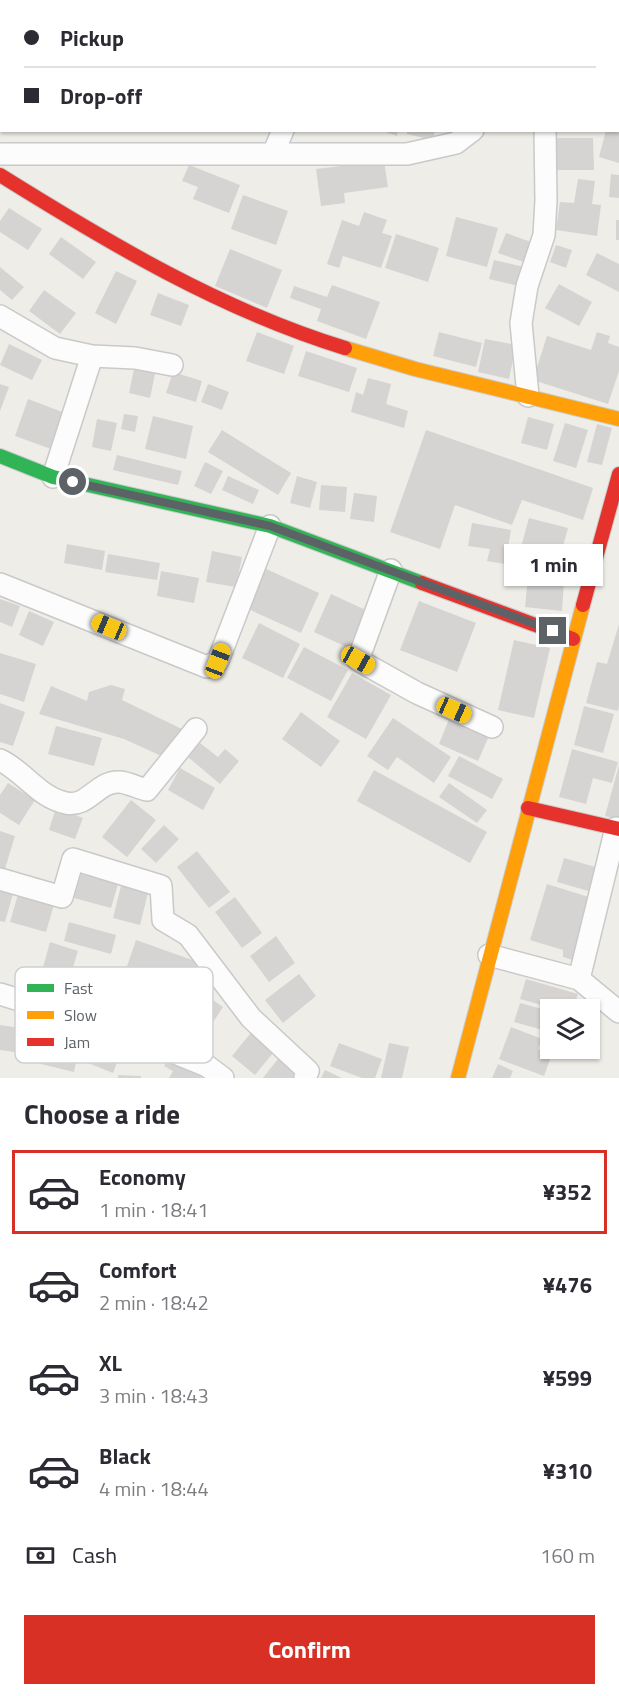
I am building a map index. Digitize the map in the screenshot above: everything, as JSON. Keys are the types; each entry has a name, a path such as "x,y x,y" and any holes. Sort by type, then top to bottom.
{"street":[{"path":"273,154 282,132"},
{"path":"0,154 407,154 456,143 470,132"},
{"path":"528,396 521,323 527,286 544,235 545,132"},
{"path":"0,175 159,272 249,313 359,352 619,419"},
{"path":"0,316 55,348 92,356 135,358 172,365"},
{"path":"54,477 92,356"},
{"path":"0,456 54,477 270,526 573,639"},
{"path":"458,1078 573,639 619,474"},
{"path":"0,584 207,667 218,661 270,526"},
{"path":"391,570 358,660 417,693 492,727"},
{"path":"0,760 51,799 68,804 86,800 104,785 119,782 147,790 196,729"},
{"path":"528,808 618,829 579,979"},
{"path":"0,879 62,897 73,860 161,886 163,920 188,935 212,967"},
{"path":"489,955 579,979 619,1012"},
{"path":"213,968 251,1018 308,1071 305,1078"},
{"path":"0,994 15,999"},
{"path":"200,1063 223,1078"}],"building":[{"path":"386,132 398,132 397,136"},
{"path":"407,132 435,132 433,140 407,134"},
{"path":"605,132 619,132 619,163 599,157"},
{"path":"555,138 593,138 594,170 556,170"},
{"path":"384,161 388,187 344,193 345,203 321,206 316,169"},
{"path":"189,165 240,185 229,213 193,199 198,187 182,181"},
{"path":"611,174 619,175 619,198 609,197"},
{"path":"578,179 595,181 592,204 601,205 597,236 556,230 560,202 574,203"},
{"path":"243,195 288,211 276,245 231,229"},
{"path":"9,208 42,229 28,250 0,232 0,221"},
{"path":"364,212 387,220 382,233 392,236 381,268 343,256 339,268 327,264 342,220 359,226"},
{"path":"456,217 498,228 487,267 446,256"},
{"path":"616,220 619,220 619,240 616,240"},
{"path":"506,233 531,242 524,262 498,253"},
{"path":"396,234 439,248 428,282 385,268"},
{"path":"61,237 96,262 83,279 49,254"},
{"path":"556,245 572,250 566,268 550,262"},
{"path":"230,249 282,270 267,308 215,286"},
{"path":"597,253 619,264 619,292 586,275"},
{"path":"494,260 524,267 519,286 489,279"},
{"path":"0,267 24,287 12,300 0,290"},
{"path":"116,271 137,281 116,324 95,313"},
{"path":"559,284 592,302 579,326 545,308"},
{"path":"332,285 380,302 366,339 317,321 321,309 290,298 294,286 327,297"},
{"path":"44,290 76,313 60,334 29,311"},
{"path":"158,293 189,305 181,326 150,315"},
{"path":"257,332 294,346 284,374 246,361"},
{"path":"439,332 482,343 476,367 433,356"},
{"path":"597,332 610,336 608,343 619,347 619,371 608,404 533,380 547,336 591,350"},
{"path":"485,339 516,345 509,379 478,372"},
{"path":"9,344 42,360 32,380 0,365"},
{"path":"306,351 357,368 349,392 298,376"},
{"path":"134,369 155,374 150,398 129,393"},
{"path":"173,372 202,381 196,402 166,393"},
{"path":"368,378 391,384 386,404 408,411 404,428 351,412 356,392 363,395"},
{"path":"0,384 9,387 0,411"},
{"path":"208,384 229,392 222,410 201,402"},
{"path":"28,399 65,413 51,449 15,436"},
{"path":"124,414 138,416 135,432 121,429"},
{"path":"153,416 193,426 186,459 145,449"},
{"path":"528,417 554,424 547,450 521,443"},
{"path":"97,419 117,423 111,451 92,447"},
{"path":"565,423 588,430 576,468 553,461"},
{"path":"597,424 612,428 602,465 587,462"},
{"path":"222,430 291,473 278,495 208,452"},
{"path":"426,430 593,488 583,520 522,500 512,525 455,505 440,549 390,532"},
{"path":"117,455 182,471 178,485 113,470"},
{"path":"205,462 223,471 211,494 194,486"},
{"path":"228,476 259,490 253,504 222,490"},
{"path":"297,476 317,482 310,508 290,503"},
{"path":"321,485 347,487 345,512 319,510"},
{"path":"354,493 377,496 374,522 350,519"},
{"path":"529,518 568,528 560,557 521,547"},
{"path":"472,523 511,530 505,564 487,561 490,549 468,546"},
{"path":"67,544 105,551 102,570 64,563"},
{"path":"212,551 242,557 236,587 206,582"},
{"path":"108,554 160,563 157,580 105,572"},
{"path":"264,568 319,593 301,633 246,608"},
{"path":"161,571 199,578 194,603 157,596"},
{"path":"528,577 564,580 562,611 525,607"},
{"path":"331,594 370,612 353,650 314,632"},
{"path":"0,599 20,606 12,627 0,622"},
{"path":"419,601 476,623 457,672 400,650"},
{"path":"29,611 54,622 43,646 19,635"},
{"path":"259,623 300,644 283,678 242,658"},
{"path":"619,624 618,711 586,703 597,662 607,664"},
{"path":"514,640 550,648 534,718 498,710"},
{"path":"304,647 348,670 331,701 287,678"},
{"path":"0,653 36,664 24,702 0,694"},
{"path":"352,673 391,695 366,739 327,717"},
{"path":"111,685 125,689 122,700 182,729 168,759 124,739 39,714 51,686 87,701 89,692"},
{"path":"0,703 25,712 13,746 0,742"},
{"path":"584,706 614,714 603,753 574,745"},
{"path":"301,712 340,741 321,767 282,739"},
{"path":"393,718 451,757 434,783 397,757 388,770 367,756"},
{"path":"449,719 489,736 478,761 439,744"},
{"path":"56,726 102,738 94,766 48,754"},
{"path":"200,743 218,757 225,749 239,761 220,784 188,757"},
{"path":"572,749 618,762 612,783 593,778 586,804 559,797"},
{"path":"459,756 503,779 492,799 448,776"},
{"path":"619,765 619,820 605,816"},
{"path":"180,768 215,788 203,810 168,790"},
{"path":"374,770 487,832 470,863 357,801"},
{"path":"8,783 35,800 19,825 0,813 0,795"},
{"path":"449,783 487,810 477,823 439,797"},
{"path":"131,800 156,820 127,857 102,837"},
{"path":"56,808 83,818 75,839 49,830"},
{"path":"164,825 179,839 156,863 141,849"},
{"path":"0,831 15,836 4,872 0,870"},
{"path":"197,851 230,892 209,908 177,867"},
{"path":"564,858 599,868 592,892 557,882"},
{"path":"81,874 118,884 111,908 74,898"},
{"path":"547,884 595,899 576,961 563,957 563,950 530,940"},
{"path":"0,886 14,890 5,922 0,921"},
{"path":"121,886 148,893 140,925 113,918"},
{"path":"19,891 55,901 46,932 10,922"},
{"path":"235,897 262,933 242,948 215,912"},
{"path":"69,922 116,935 111,954 64,941"},
{"path":"276,936 295,963 269,982 250,956"},
{"path":"136,940 198,962 196,967 127,967"},
{"path":"50,942 78,951 73,967 43,967"},
{"path":"299,974 316,996 283,1023 265,1000"},
{"path":"526,979 578,994 576,999 540,999 540,1005 520,999"},
{"path":"213,1000 223,1007 213,1022"},
{"path":"520,1003 540,1008 540,1029 514,1022"},
{"path":"0,1025 15,1027 15,1052 0,1050"},
{"path":"511,1027 540,1038 538,1049 540,1050 540,1059 550,1059 544,1076 499,1059"},
{"path":"254,1029 277,1048 255,1075 232,1056"},
{"path":"339,1043 382,1059 375,1078 362,1078 330,1066"},
{"path":"389,1043 409,1047 402,1078 381,1078"},
{"path":"281,1055 299,1070 293,1078 263,1078"},
{"path":"37,1063 76,1063 74,1072"},
{"path":"88,1063 117,1063 113,1073"},
{"path":"166,1063 180,1063 203,1075 201,1078 169,1078 173,1071 164,1066"},
{"path":"498,1064 513,1071 510,1078 492,1078"},
{"path":"325,1070 342,1078 321,1078"},
{"path":"118,1075 141,1076 141,1078 118,1078"}],"traffic: fast":[{"path":"0,456 53,477 270,526 422,583"}],"traffic: slow":[{"path":"345,348 415,369 619,419"},
{"path":"458,1078 583,605"}],"traffic: jam":[{"path":"0,175 124,250 167,273 254,314 345,348"},
{"path":"583,605 619,474"},
{"path":"422,583 573,639"},
{"path":"528,808 619,829"}],"route":[{"path":"73,482 270,526 331,546 553,631"}]}
